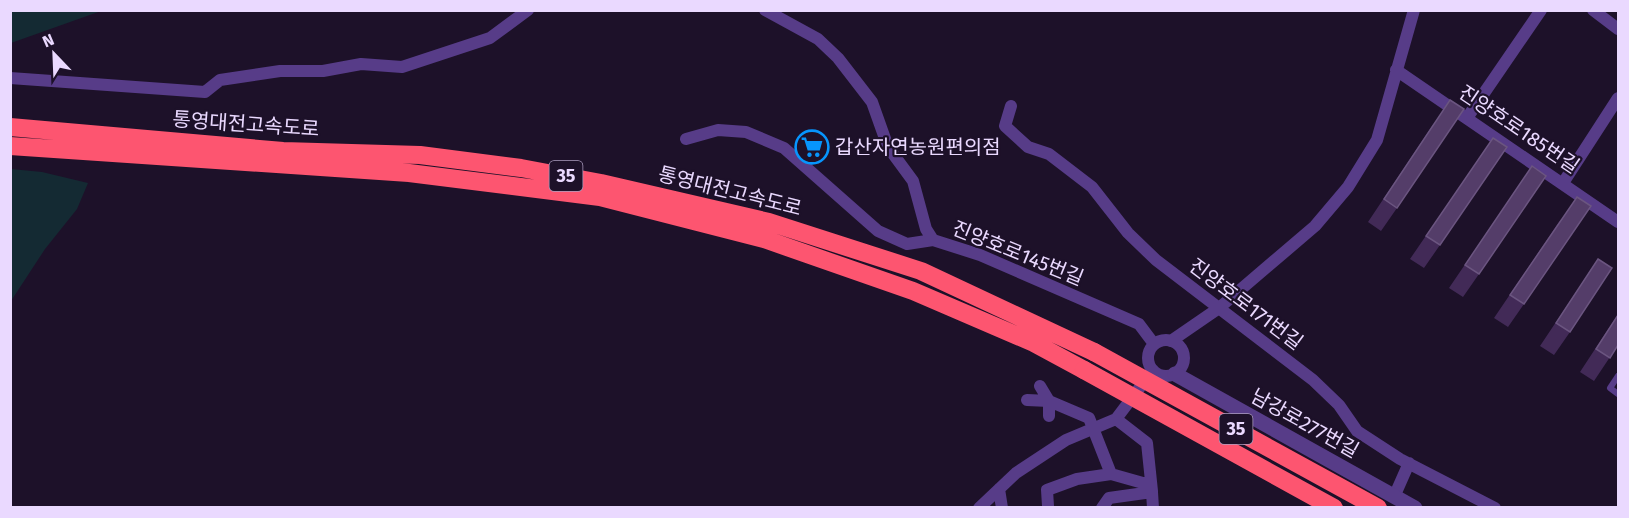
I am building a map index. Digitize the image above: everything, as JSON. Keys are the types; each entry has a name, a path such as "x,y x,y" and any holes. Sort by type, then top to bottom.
{"highway":[{"name":"통영대전고속도로","path":"10,128 283,151 420,155 521,168 601,183 769,222 921,271 1094,352 1378,507"},
{"name":"통영대전고속도로","path":"10,146 409,173 506,183 600,197 764,239 913,291 1034,344 1334,507"}],"street":[{"path":"10,78 205,92 220,80 280,71 323,71 361,64 402,68 490,38 528,10"},
{"name":"진양호로145번길","path":"765,10 818,39 838,58 872,102 888,147 914,181 926,229 933,240 980,255 1139,324 1154,344"},
{"path":"1171,340 1183,353 1183,365 1175,374 1163,376 1153,370 1148,360 1154,344 1171,340 1219,308 1315,226 1348,187 1377,140 1414,10"},
{"path":"1467,118 1541,10"},
{"path":"1593,10 1618,29"},
{"name":"진양호로185번길","path":"1396,70 1618,222"},
{"path":"1563,183 1618,98"},
{"name":"진양호로171번길","path":"1011,106 1005,126 1028,147 1049,154 1092,187 1128,233 1156,260 1313,380 1339,405 1357,431 1409,464 1495,507"},
{"path":"686,139 718,130 746,132 784,148 878,231 907,244 933,240"},
{"path":"979,507 1016,473 1066,440 1116,419 1153,370"},
{"name":"남강로277번길","path":"1175,374 1415,507"},
{"path":"1040,386 1049,401 1049,416"},
{"path":"1027,400 1049,401 1089,418 1111,474"},
{"path":"1116,419 1147,443 1152,468 1153,507"},
{"path":"1394,496 1409,464"},
{"path":"1048,506 1047,490 1077,479 1111,474 1151,489"},
{"path":"999,489 1002,507"},
{"path":"1102,507 1109,498 1151,489"}],"lane":[{"path":"1618,376 1610,388 1618,394"}],"shaded area":[{"path":"11,10 101,11 11,43"},
{"path":"11,169 42,172 88,183 77,209 45,249 11,301"}],"building":[{"path":"1450,100 1464,109 1397,208 1384,199"},
{"path":"1493,138 1507,147 1440,245 1426,236"},
{"path":"1532,166 1546,176 1479,274 1465,265"},
{"path":"1577,197 1591,206 1524,304 1510,295"},
{"path":"1598,259 1612,268 1570,332 1556,323"},
{"path":"1618,315 1618,345 1610,358 1596,349"}],"place":[{"name":"갑산자연농원편의점","path":"812,147"}]}
